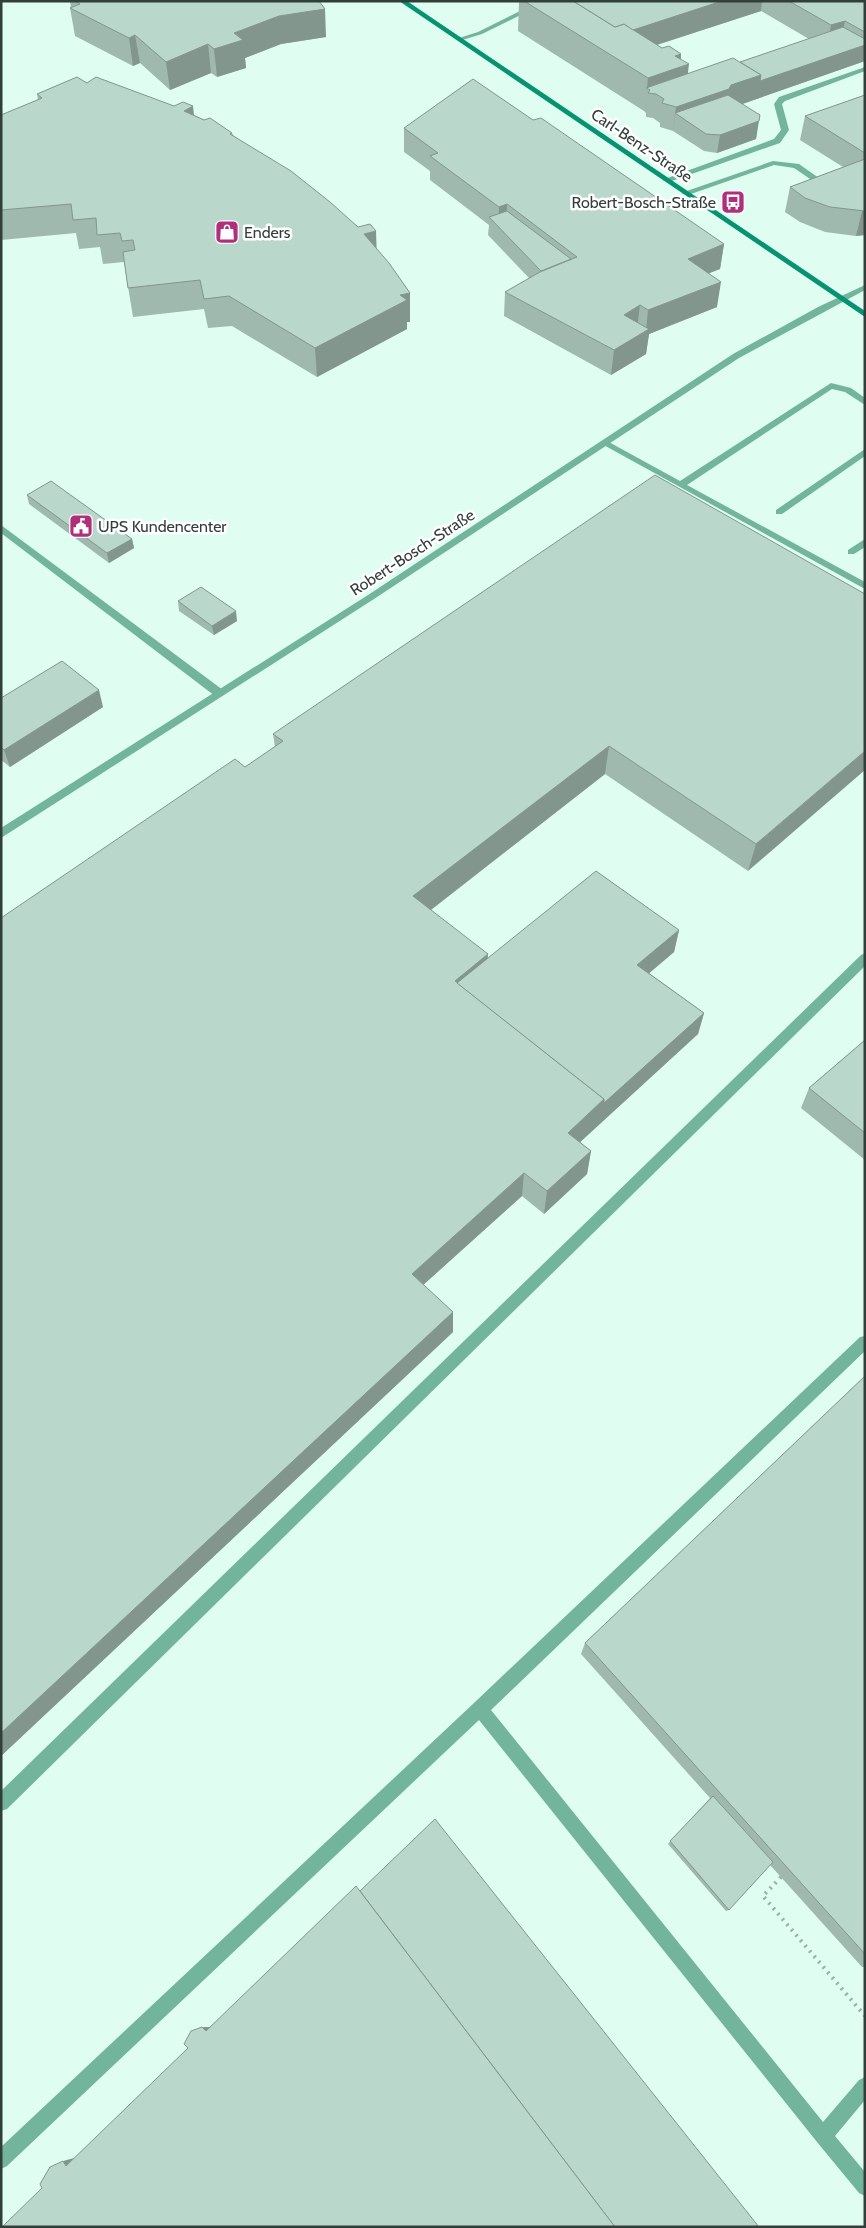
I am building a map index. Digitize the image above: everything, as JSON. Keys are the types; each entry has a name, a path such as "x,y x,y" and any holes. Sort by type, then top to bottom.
{"main road":[{"name":"Carl-Benz-Straße","path":"402,1 865,316"}],"street":[{"path":"460,39 480,33 546,1"},
{"path":"666,180 777,141 785,130 778,104 782,99 865,69"},
{"path":"685,192 773,163 796,166 822,182"},
{"name":"Robert-Bosch-Straße","path":"1,834 371,597 736,356 865,287"},
{"path":"680,485 831,386 848,390 865,402"},
{"path":"604,443 865,586"},
{"path":"779,512 865,452"},
{"path":"1,528 219,694"},
{"path":"851,552 865,542"},
{"path":"1,1803 865,958"},
{"path":"1,2160 480,1709 865,1342"},
{"path":"480,1709 865,2187"},
{"path":"823,2136 865,2086"}],"path":[{"path":"781,1877 763,1896 865,2016"}],"building":[{"path":"75,1 319,1 325,9 279,16 234,33 243,40 214,49 208,44 166,62 135,35 129,38 70,8 80,4"},
{"path":"524,1 573,1 615,27 624,24 662,48 669,46 681,54 675,56 689,64 648,78"},
{"path":"573,1 722,1 633,30 624,24 615,27"},
{"path":"789,1 865,1 865,32 845,21 831,25"},
{"path":"843,27 865,39 865,45 760,81 761,75 740,62"},
{"path":"733,58 761,75 731,85 729,89 676,107 662,103 664,99 656,94 648,93 650,90 646,88"},
{"path":"77,77 87,83 96,77 174,106 183,102 193,106 184,111 204,120 210,118 232,133 230,134 291,171 358,227 370,224 376,231 364,234 389,263 410,293 400,295 407,300 315,348 229,296 204,299 200,280 128,288 123,252 135,250 133,240 122,241 120,233 97,235 96,218 73,220 71,204 1,210 1,115 42,98 37,94"},
{"path":"473,79 533,120 541,118 724,244 688,259 721,282 648,310 640,305 624,315 649,329 614,350 505,292 540,272 577,257 507,204 499,207 430,156 438,153 404,128"},
{"path":"728,95 760,115 759,121 720,135 706,134 675,113"},
{"path":"865,95 865,153 805,116"},
{"path":"865,159 865,211 830,207 805,198 790,187"},
{"path":"507,211 571,259 541,271 489,217"},
{"path":"655,475 865,594 865,751 756,844 609,746 413,896 488,954 455,981 604,1099 568,1133 591,1151 547,1191 524,1173 412,1274 453,1312 1,1733 1,918 235,759 245,767 283,741 273,734"},
{"name":"UPS Kundencenter","path":"51,481 132,539 107,553 27,495"},
{"path":"201,587 236,611 212,626 178,601"},
{"path":"62,661 99,690 4,750 1,747 1,698"},
{"path":"596,871 679,930 637,965 704,1013 604,1103 604,1099 457,983"},
{"path":"865,1040 865,1133 809,1088"},
{"path":"865,1376 865,1954 585,1643"},
{"path":"713,1796 773,1862 729,1910 670,1841"},
{"path":"435,1819 759,2227 615,2227 360,1891"},
{"path":"356,1886 615,2227 2,2227 42,2188 40,2184 50,2167 63,2161 66,2166 188,2048 184,2044 191,2031 202,2027 206,2031"}],"place":[{"name":"Robert-Bosch-Straße","path":"733,202"},
{"name":"Enders","path":"227,232"},
{"name":"UPS Kundencenter","path":"81,526"}]}
